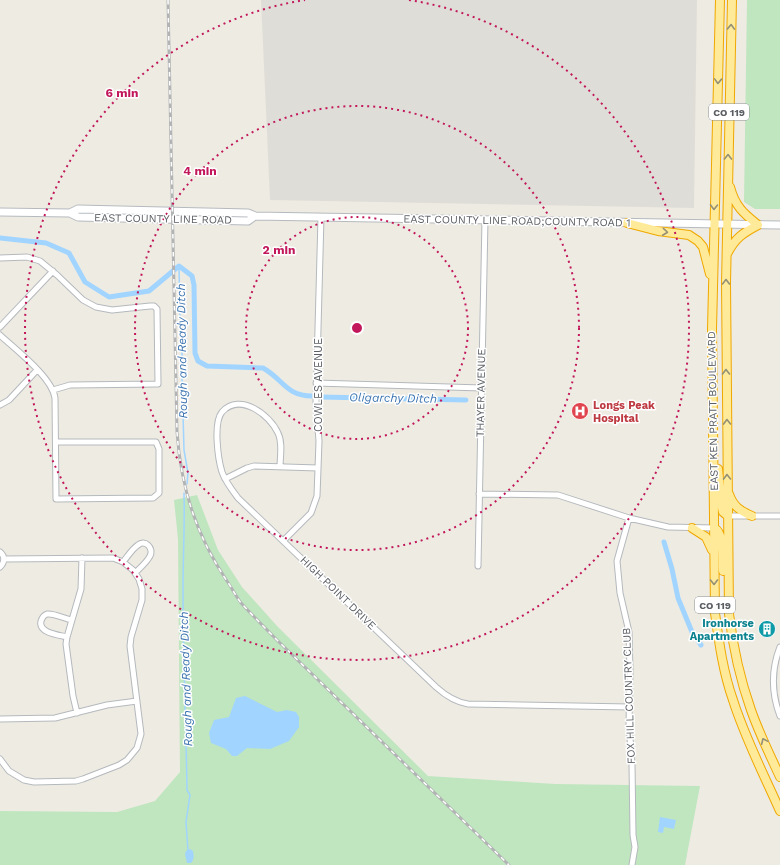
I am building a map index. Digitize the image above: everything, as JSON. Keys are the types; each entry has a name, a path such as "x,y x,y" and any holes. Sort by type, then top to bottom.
{"highway":[{"name":"EAST KEN PRATT BOULEVARD","path":"720,0 713,292 715,613 719,644 733,700 742,725 780,811"},
{"name":"EAST KEN PRATT BOULEVARD","path":"732,0 726,224 729,614 742,684 751,711 780,777"},
{"path":"726,257 731,245 737,238 758,224 747,217 739,208 734,200 727,177"},
{"path":"627,223 658,231 689,235 698,241 703,247 707,258 713,292"},
{"path":"714,463 718,465 723,512 728,516"},
{"path":"728,491 735,506 742,512 752,516"},
{"path":"692,528 706,537 714,555"},
{"path":"714,528 719,532 721,538 723,570 728,588"}],"main road":[{"name":"EAST COUNTY LINE ROAD;COUNTY ROAD 1","path":"0,212 70,213 78,209 248,213 255,216 780,225"}],"street":[{"name":"COWLES AVENUE","path":"283,541 311,513 317,496 319,441 316,383 321,217"},
{"name":"THAYER AVENUE","path":"478,566 485,220"},
{"path":"0,258 34,258 42,262 83,300 96,307 112,310 141,306 155,307 157,313 158,384 70,385 53,390"},
{"path":"0,327 53,271"},
{"path":"0,335 37,370 50,384 53,390 55,398 56,499 153,498 158,496 160,492 159,449 156,442 56,442"},
{"path":"0,405 9,400 37,370"},
{"path":"316,383 482,388"},
{"name":"HIGH POINT DRIVE","path":"280,467 280,440 278,433 257,409 251,406 236,405 228,408 222,413 218,421 217,430 220,463 225,479 238,498 450,699 468,704 629,707"},
{"path":"225,479 254,466 318,468"},
{"path":"479,494 558,495 629,518 668,527 714,528"},
{"path":"728,516 780,516"},
{"name":"FOX HILL COUNTRY CLUB","path":"629,518 617,562 620,593 629,632 629,725 632,764 633,835 635,847 632,865"},
{"path":"123,562 139,544 143,543 148,545 151,549 151,555 135,573"},
{"path":"0,552 4,559"},
{"path":"77,713 67,656 67,637 81,589 82,558"},
{"path":"0,759 6,769 15,776 24,780 34,782 76,781 120,765 133,754 140,741 141,727 130,644 142,594 141,585 135,573 123,562 116,559 107,558 4,559"},
{"path":"0,567 4,559"},
{"path":"67,637 44,630 41,626 41,621 44,616 48,614 72,620"},
{"path":"780,647 775,660 772,686 775,702 780,716"},
{"path":"0,719 55,718 107,705 138,701"}],"shaded area":[{"path":"261,0 697,0 694,208 270,200"}],"green space":[{"path":"747,0 780,0 780,209 755,209 744,202"},
{"path":"197,495 218,550 242,587 277,626 428,776 555,784 700,786 685,865 0,865 0,811 117,812 155,801 180,772 178,539 174,500"}],"water":[{"path":"245,696 277,712 287,710 296,712 299,717 299,727 289,741 270,749 247,748 237,756 232,756 226,749 211,743 209,733 214,720 229,717 236,698"},
{"path":"660,817 676,820 674,829 664,827 663,833 658,832"},
{"path":"190,849 193,851 194,856 191,863 187,863 185,854 186,851"}],"waterway":[{"name":"Oligarchy Ditch","path":"0,238 46,243 69,253 85,282 109,297 149,291 179,266 192,276 194,285 195,353 198,361 207,366 263,368 270,372 290,390 303,395 312,396"},
{"name":"Rough and Ready Ditch","path":"179,266 184,450 188,473 187,484"},
{"name":"Oligarchy Ditch","path":"320,397 466,400"},
{"name":"Rough and Ready Ditch","path":"184,493 183,638 187,790 190,795 186,822 188,851"},
{"name":"Oligarchy Ditch","path":"664,542 672,569 678,598 692,632 701,645"}],"railway":[{"path":"168,0 177,432 186,492 199,528 216,564 242,604 278,641 509,865"}],"place":[{"name":"Longs Peak Hospital","path":"580,411"},
{"name":"Ironhorse Apartments","path":"767,629"}]}
